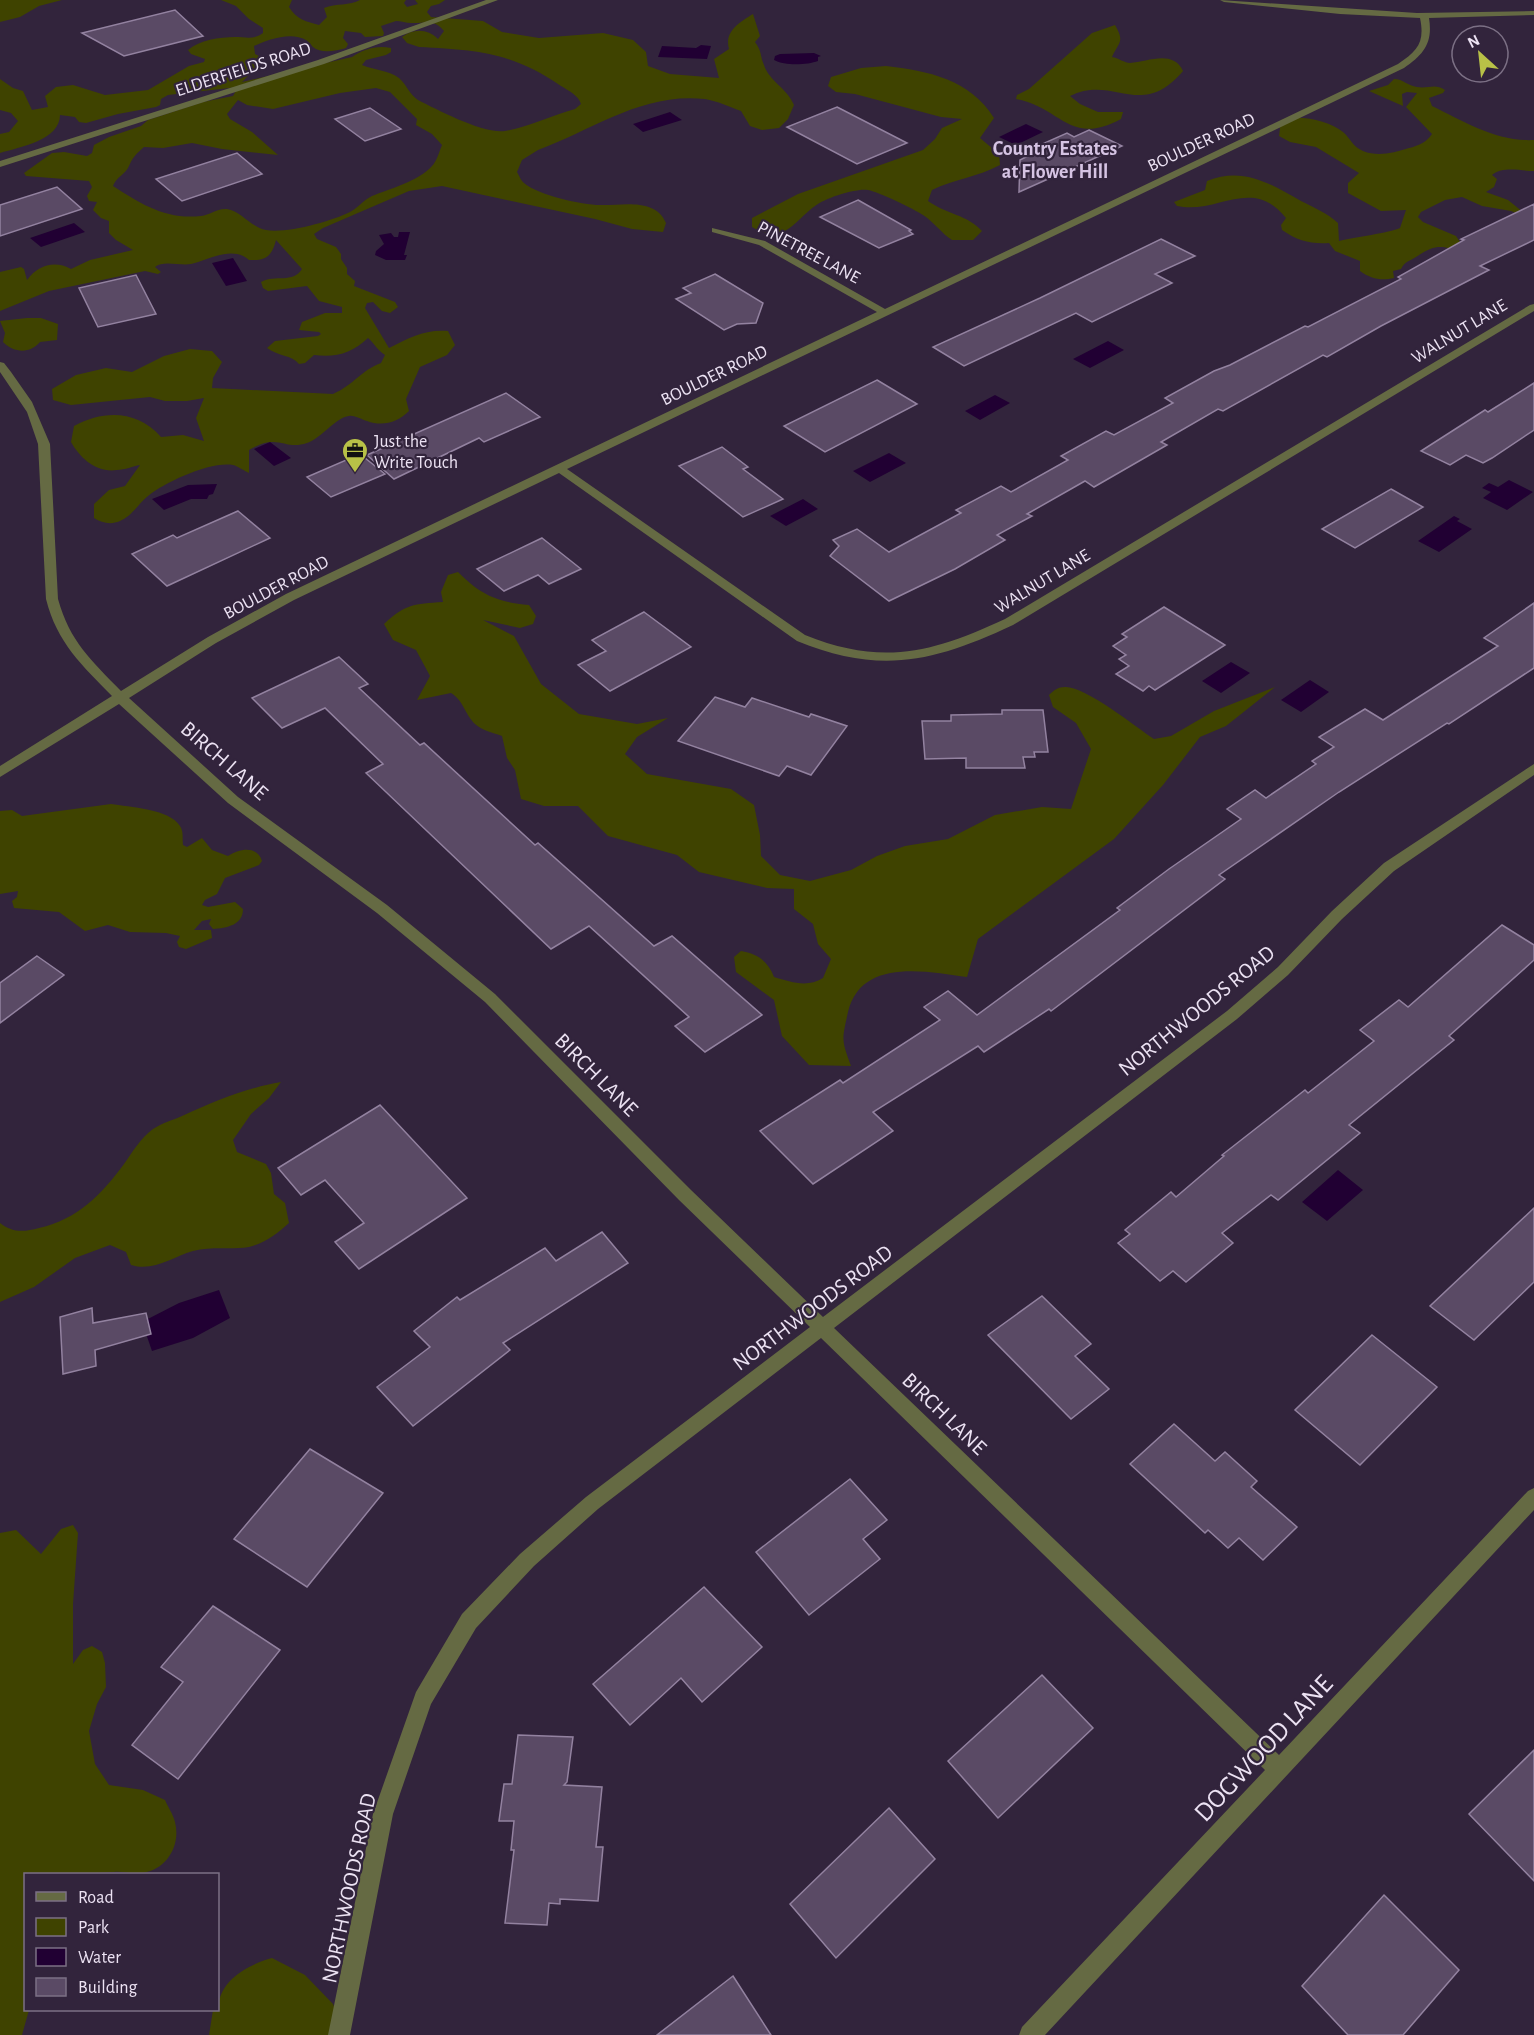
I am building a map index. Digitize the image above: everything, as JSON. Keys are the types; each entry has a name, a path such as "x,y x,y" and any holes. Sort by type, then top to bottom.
{"street":[{"name":"ELDERFIELDS ROAD","path":"0,164 313,64 494,0"},
{"path":"1224,0 1291,8 1424,15 1534,13"},
{"name":"BOULDER ROAD","path":"0,772 265,610 1401,66 1413,58 1426,44 1427,32 1424,15"},
{"name":"PINETREE LANE","path":"716,230 762,243 884,312"},
{"name":"WALNUT LANE","path":"559,468 801,638 844,654 895,658 921,655 964,643 1009,622 1534,306"},
{"name":"BIRCH LANE","path":"0,365 23,392 39,423 44,444 52,599 58,622 82,658 120,697 233,800 382,909 490,998 685,1195 824,1326 1280,1770"},
{"name":"NORTHWOODS ROAD","path":"339,2035 383,1814 423,1699 469,1621 527,1560 592,1503 1232,1015 1283,972 1337,915 1389,867 1534,770"},
{"name":"DOGWOOD LANE","path":"1030,2035 1534,1497"}],"green space":[{"path":"0,0 62,0 39,6 20,17 0,22"},
{"path":"221,0 292,0 289,7 298,17 319,25 327,17 324,8 333,5 360,0 406,0 404,3 407,7 418,4 415,0 445,0 431,6 427,12 431,17 483,21 502,32 539,38 603,33 633,40 646,52 648,66 670,74 719,78 714,59 729,49 729,37 734,28 753,14 760,36 755,42 766,71 794,105 788,119 779,128 762,130 750,126 741,111 714,101 682,98 661,101 619,114 538,150 522,160 517,172 523,182 539,192 582,203 646,206 661,215 666,223 663,232 632,229 442,186 409,191 323,228 314,234 317,239 336,247 347,268 347,274 355,281 354,286 395,302 398,307 390,313 382,311 373,302 367,303 365,308 389,348 432,331 448,331 455,345 447,355 420,367 406,399 409,411 395,421 379,424 354,416 344,417 318,437 299,445 267,442 249,450 249,473 233,465 201,469 156,490 124,519 113,523 103,522 94,518 94,504 109,490 125,486 140,465 109,470 96,467 79,454 71,442 74,426 97,417 120,415 142,422 161,437 183,435 204,441 196,418 204,398 165,401 150,397 71,405 53,400 52,389 76,375 106,368 132,372 164,356 190,349 212,351 222,362 213,378 212,388 333,394 381,363 385,355 368,338 343,353 329,356 314,355 305,363 299,364 267,348 275,341 318,336 321,334 319,332 299,330 302,322 325,313 342,313 342,307 319,301 307,286 268,291 263,288 261,282 289,278 298,274 302,269 276,240 270,254 260,260 249,260 235,254 228,254 191,264 162,264 155,267 161,272 158,274 145,271 49,291 0,311 0,272 21,267 24,269 27,280 47,265 65,266 71,269 90,260 133,250 109,233 109,221 101,218 93,210 97,202 89,201 87,196 92,187 89,181 26,176 24,173 52,153 64,152 87,156 92,153 94,145 109,137 141,126 148,120 203,102 233,96 238,87 168,95 161,99 160,105 156,107 86,123 79,122 75,117 60,115 58,124 46,136 28,145 0,153 0,134 9,132 18,121 11,113 0,110 0,79 13,88 23,91 32,110 48,107 45,96 56,87 73,85 105,95 148,90 189,66 204,62 205,59 191,54 188,50 198,44 223,38 253,37 263,33 263,28 249,19 236,6","holes":["396,21 433,23 444,31 438,39 425,32 411,32 402,37 407,43 419,47 476,52 509,60 543,75 575,96 581,104 575,109 514,129 505,131 485,129 418,100 395,75 362,65 366,60 391,52 391,48 386,47 371,48 352,57 242,82 265,59 255,54 254,46 259,44 279,37 293,36 307,40 316,49 333,51 346,48 348,44 343,38 345,31 361,33 365,37 383,36 381,26","376,88 390,92 417,119 416,125 432,134 442,145 435,162 420,176 372,196 342,216 297,228 266,230 227,209 188,217 165,213 113,186 144,147 163,148 192,143 278,155 252,132 230,119 227,114 238,100 247,105 273,109 340,93"]},
{"path":"1115,25 1120,39 1112,57 1130,63 1159,58 1173,60 1183,71 1168,86 1154,93 1140,95 1100,90 1070,96 1080,104 1098,112 1123,112 1121,119 1103,127 1089,129 1077,127 1031,103 1016,99 1017,95 1029,89 1092,33"},
{"path":"886,66 947,79 973,94 994,118 980,138 999,154 1000,165 932,190 928,201 970,221 982,231 973,240 952,240 919,212 868,190 841,194 826,200 780,233 763,232 752,227 752,218 798,194 923,150 935,139 942,128 962,119 941,117 855,94 836,92 828,86 831,77 861,68"},
{"path":"1394,79 1414,86 1438,87 1445,90 1429,98 1432,106 1469,124 1507,138 1534,140 1534,171 1496,172 1492,175 1497,179 1494,187 1486,192 1508,200 1534,221 1511,211 1482,206 1462,197 1445,200 1421,212 1418,217 1423,222 1456,236 1467,252 1446,247 1430,249 1406,263 1401,269 1393,271 1394,278 1380,279 1372,278 1360,271 1360,261 1335,251 1329,243 1304,241 1282,230 1281,225 1286,218 1273,206 1260,199 1234,199 1192,207 1177,206 1174,202 1205,190 1207,181 1233,175 1245,176 1268,183 1330,216 1338,223 1339,241 1400,228 1406,210 1381,211 1348,193 1348,183 1359,173 1316,147 1290,142 1279,136 1281,120 1304,118 1330,124 1346,135 1356,147 1369,153 1391,153 1419,145 1432,134 1406,107 1417,93 1402,94 1403,106 1369,91 1388,85"},
{"path":"41,318 58,324 57,340 40,342 32,349 22,351 7,346 3,342 5,333 0,321"},
{"path":"458,572 490,596 529,605 536,616 533,624 520,628 483,620 514,636 541,684 579,714 637,724 668,718 637,737 625,754 647,774 731,789 754,805 760,835 761,856 780,875 810,881 851,870 877,856 905,846 948,839 995,815 1042,807 1071,809 1091,749 1076,723 1053,707 1049,695 1058,688 1074,688 1085,693 1154,739 1171,736 1214,711 1275,687 1226,726 1200,737 1163,785 1114,839 978,939 967,977 933,972 897,972 880,976 866,983 855,995 845,1028 844,1044 851,1066 809,1065 782,1036 774,1000 736,972 734,957 741,951 752,954 762,959 774,977 793,982 811,983 823,978 831,959 818,944 813,924 794,909 794,889 767,888 699,872 677,855 608,836 578,806 544,806 521,799 515,770 507,758 502,736 484,730 475,724 459,700 451,693 417,700 430,676 416,650 393,640 384,624 398,612 410,606 443,602 441,592 448,575"},
{"path":"111,804 159,812 168,816 180,826 183,845 187,847 202,838 212,850 228,856 242,850 256,852 262,861 259,865 225,878 217,894 205,900 202,905 208,907 235,902 243,909 240,919 233,925 213,929 209,924 211,919 202,921 194,930 211,930 212,938 186,949 179,947 177,942 180,936 166,933 130,932 108,925 85,931 59,912 14,908 12,901 17,897 18,891 0,894 0,811 12,810 22,816"},
{"path":"281,1082 269,1098 251,1114 233,1140 237,1152 266,1164 271,1173 274,1194 285,1203 289,1223 280,1231 266,1241 249,1247 193,1251 147,1267 131,1265 126,1252 110,1245 75,1258 34,1287 0,1302 0,1223 9,1229 23,1231 66,1219 97,1196 140,1141 153,1129 231,1096"},
{"path":"73,1525 78,1533 73,1604 73,1664 83,1650 92,1646 102,1652 105,1663 106,1687 97,1704 89,1731 95,1764 109,1785 143,1790 165,1800 175,1822 176,1839 165,1862 151,1871 142,1873 24,1873 24,2011 29,2011 22,2035 0,2035 0,1533 16,1530 41,1554 61,1529"},
{"path":"272,1958 305,1975 333,2004 346,2035 209,2035 213,2011 219,2011 219,2000 228,1983 253,1965"}],"water":[{"path":"701,45 711,46 707,59 658,57 662,46 696,48"},
{"path":"814,53 821,56 818,57 818,61 790,64 774,60 775,56 780,54"},
{"path":"670,112 682,120 643,132 633,124"},
{"path":"1026,124 1043,132 1016,145 999,137"},
{"path":"74,223 85,232 41,247 30,238"},
{"path":"399,232 410,232 404,255 407,255 405,260 386,260 375,255 384,244 379,235 391,233 394,237 398,237"},
{"path":"233,258 247,281 226,286 212,263"},
{"path":"1108,341 1124,350 1090,368 1073,359"},
{"path":"995,395 1010,403 980,420 965,411"},
{"path":"270,442 291,458 274,466 254,449"},
{"path":"889,453 906,463 870,482 853,471"},
{"path":"1509,480 1533,492 1507,510 1483,498 1491,492 1482,488 1489,483 1498,487"},
{"path":"217,484 213,494 207,499 191,499 164,510 152,499 188,485"},
{"path":"803,499 818,509 786,526 770,516"},
{"path":"1454,516 1460,519 1457,521 1472,529 1439,552 1418,541"},
{"path":"1231,662 1250,673 1221,693 1202,681"},
{"path":"1310,680 1329,692 1301,712 1281,700"},
{"path":"1338,1170 1363,1190 1327,1221 1302,1202"},
{"path":"219,1290 230,1318 193,1338 152,1351 142,1322 179,1303"}],"building":[{"path":"175,10 203,36 124,56 82,33"},
{"path":"837,107 907,143 857,164 787,127"},
{"path":"370,108 401,129 365,141 335,119"},
{"path":"1089,130 1122,146 1019,192 1020,160 1028,156 1022,153 1067,133 1074,137"},
{"path":"237,153 262,174 182,201 156,179"},
{"path":"57,187 82,209 0,236 0,205"},
{"path":"858,200 911,230 909,231 913,234 879,248 820,217"},
{"path":"1534,204 1534,240 1480,266 1489,270 1327,357 1323,355 1223,411 1218,409 1161,442 1167,445 1094,487 1085,481 1027,514 1032,516 997,535 1005,540 955,569 889,601 830,556 839,546 833,540 857,529 889,552 961,513 956,510 1001,486 1011,492 1068,460 1061,456 1106,431 1114,435 1173,403 1165,398 1214,371 1305,326 1308,327 1401,279 1398,277 1464,240 1461,239"},
{"path":"1161,239 1195,256 1155,274 1172,283 1092,322 1076,313 964,366 933,347 1040,298"},
{"path":"715,274 763,303 756,323 737,324 724,330 676,299 691,293 683,288"},
{"path":"136,275 156,314 98,327 79,288"},
{"path":"877,380 917,404 825,452 784,426"},
{"path":"1534,383 1534,430 1492,458 1483,463 1466,455 1450,465 1421,451 1485,410 1488,412"},
{"path":"506,393 540,417 484,442 479,438 394,479 367,455"},
{"path":"722,447 748,467 743,469 783,499 743,517 679,466"},
{"path":"360,454 385,474 331,497 307,477"},
{"path":"1391,489 1423,507 1355,548 1322,529"},
{"path":"238,511 270,538 167,586 132,554 173,535 177,538"},
{"path":"542,538 581,569 549,584 538,575 504,591 477,569"},
{"path":"1534,603 1534,668 1339,792 1219,875 1225,879 1051,1011 1049,1009 984,1052 978,1046 873,1112 893,1131 813,1184 760,1131 840,1080 843,1083 940,1020 924,1007 948,991 977,1015 1120,910 1117,908 1169,869 1241,819 1227,809 1255,790 1266,798 1316,764 1312,761 1334,747 1319,737 1365,709 1383,720 1498,646 1484,638"},
{"path":"1164,607 1225,645 1155,690 1149,686 1143,691 1116,674 1129,666 1119,659 1126,655 1113,646 1127,637 1122,634"},
{"path":"644,612 691,647 610,691 578,665 606,651 592,640"},
{"path":"339,657 368,684 359,688 420,745 424,743 535,845 538,843 654,946 672,936 762,1015 705,1052 675,1026 689,1017 589,926 551,949 366,773 383,764 325,708 282,728 252,698"},
{"path":"715,697 745,707 752,698 809,717 811,714 847,726 811,775 787,766 779,776 678,741"},
{"path":"1002,710 1043,710 1048,752 1034,752 1035,757 1023,757 1025,768 966,768 966,758 925,759 922,721 951,721 951,715 1002,714"},
{"path":"1502,925 1534,945 1534,960 1449,1036 1454,1040 1349,1125 1360,1133 1278,1200 1271,1195 1222,1233 1233,1243 1186,1282 1173,1271 1160,1281 1118,1243 1130,1234 1125,1230 1171,1192 1176,1197 1224,1156 1222,1155 1305,1090 1308,1093 1374,1041 1360,1030 1399,1000 1408,1007"},
{"path":"37,956 64,975 0,1023 0,983"},
{"path":"380,1105 467,1198 359,1269 335,1242 364,1223 325,1180 301,1195 278,1168"},
{"path":"1534,1208 1534,1282 1474,1340 1430,1306"},
{"path":"602,1232 628,1263 503,1343 510,1350 413,1426 377,1387 430,1347 414,1331 457,1297 460,1300 545,1248 556,1261"},
{"path":"1042,1296 1091,1344 1075,1356 1109,1389 1071,1419 988,1335"},
{"path":"92,1308 93,1323 146,1313 151,1334 95,1350 96,1366 63,1374 60,1317"},
{"path":"1372,1335 1437,1387 1360,1465 1295,1410"},
{"path":"1174,1424 1215,1461 1225,1452 1257,1481 1251,1487 1297,1527 1263,1560 1239,1538 1228,1548 1208,1530 1205,1533 1130,1464"},
{"path":"310,1449 383,1493 307,1587 234,1539"},
{"path":"850,1479 887,1520 863,1539 880,1559 809,1615 756,1552"},
{"path":"704,1587 762,1647 702,1702 681,1678 630,1725 593,1684"},
{"path":"213,1606 280,1650 178,1779 132,1745 183,1682 161,1667"},
{"path":"1042,1675 1093,1728 998,1818 948,1761"},
{"path":"518,1735 573,1737 567,1782 564,1785 602,1787 596,1847 603,1847 598,1901 560,1899 560,1904 549,1903 547,1925 505,1923 514,1850 511,1850 514,1821 499,1821 504,1784 512,1784"},
{"path":"1534,1750 1534,1881 1469,1814"},
{"path":"889,1808 935,1859 836,1958 790,1904"},
{"path":"1384,1895 1459,1970 1403,2035 1348,2035 1302,1986"},
{"path":"733,1976 771,2035 657,2035"}],"place":[{"name":"Just the Write Touch","path":"355,474"}],"district":[{"name":"Country Estates at Flower Hill","path":"1055,160"}]}
